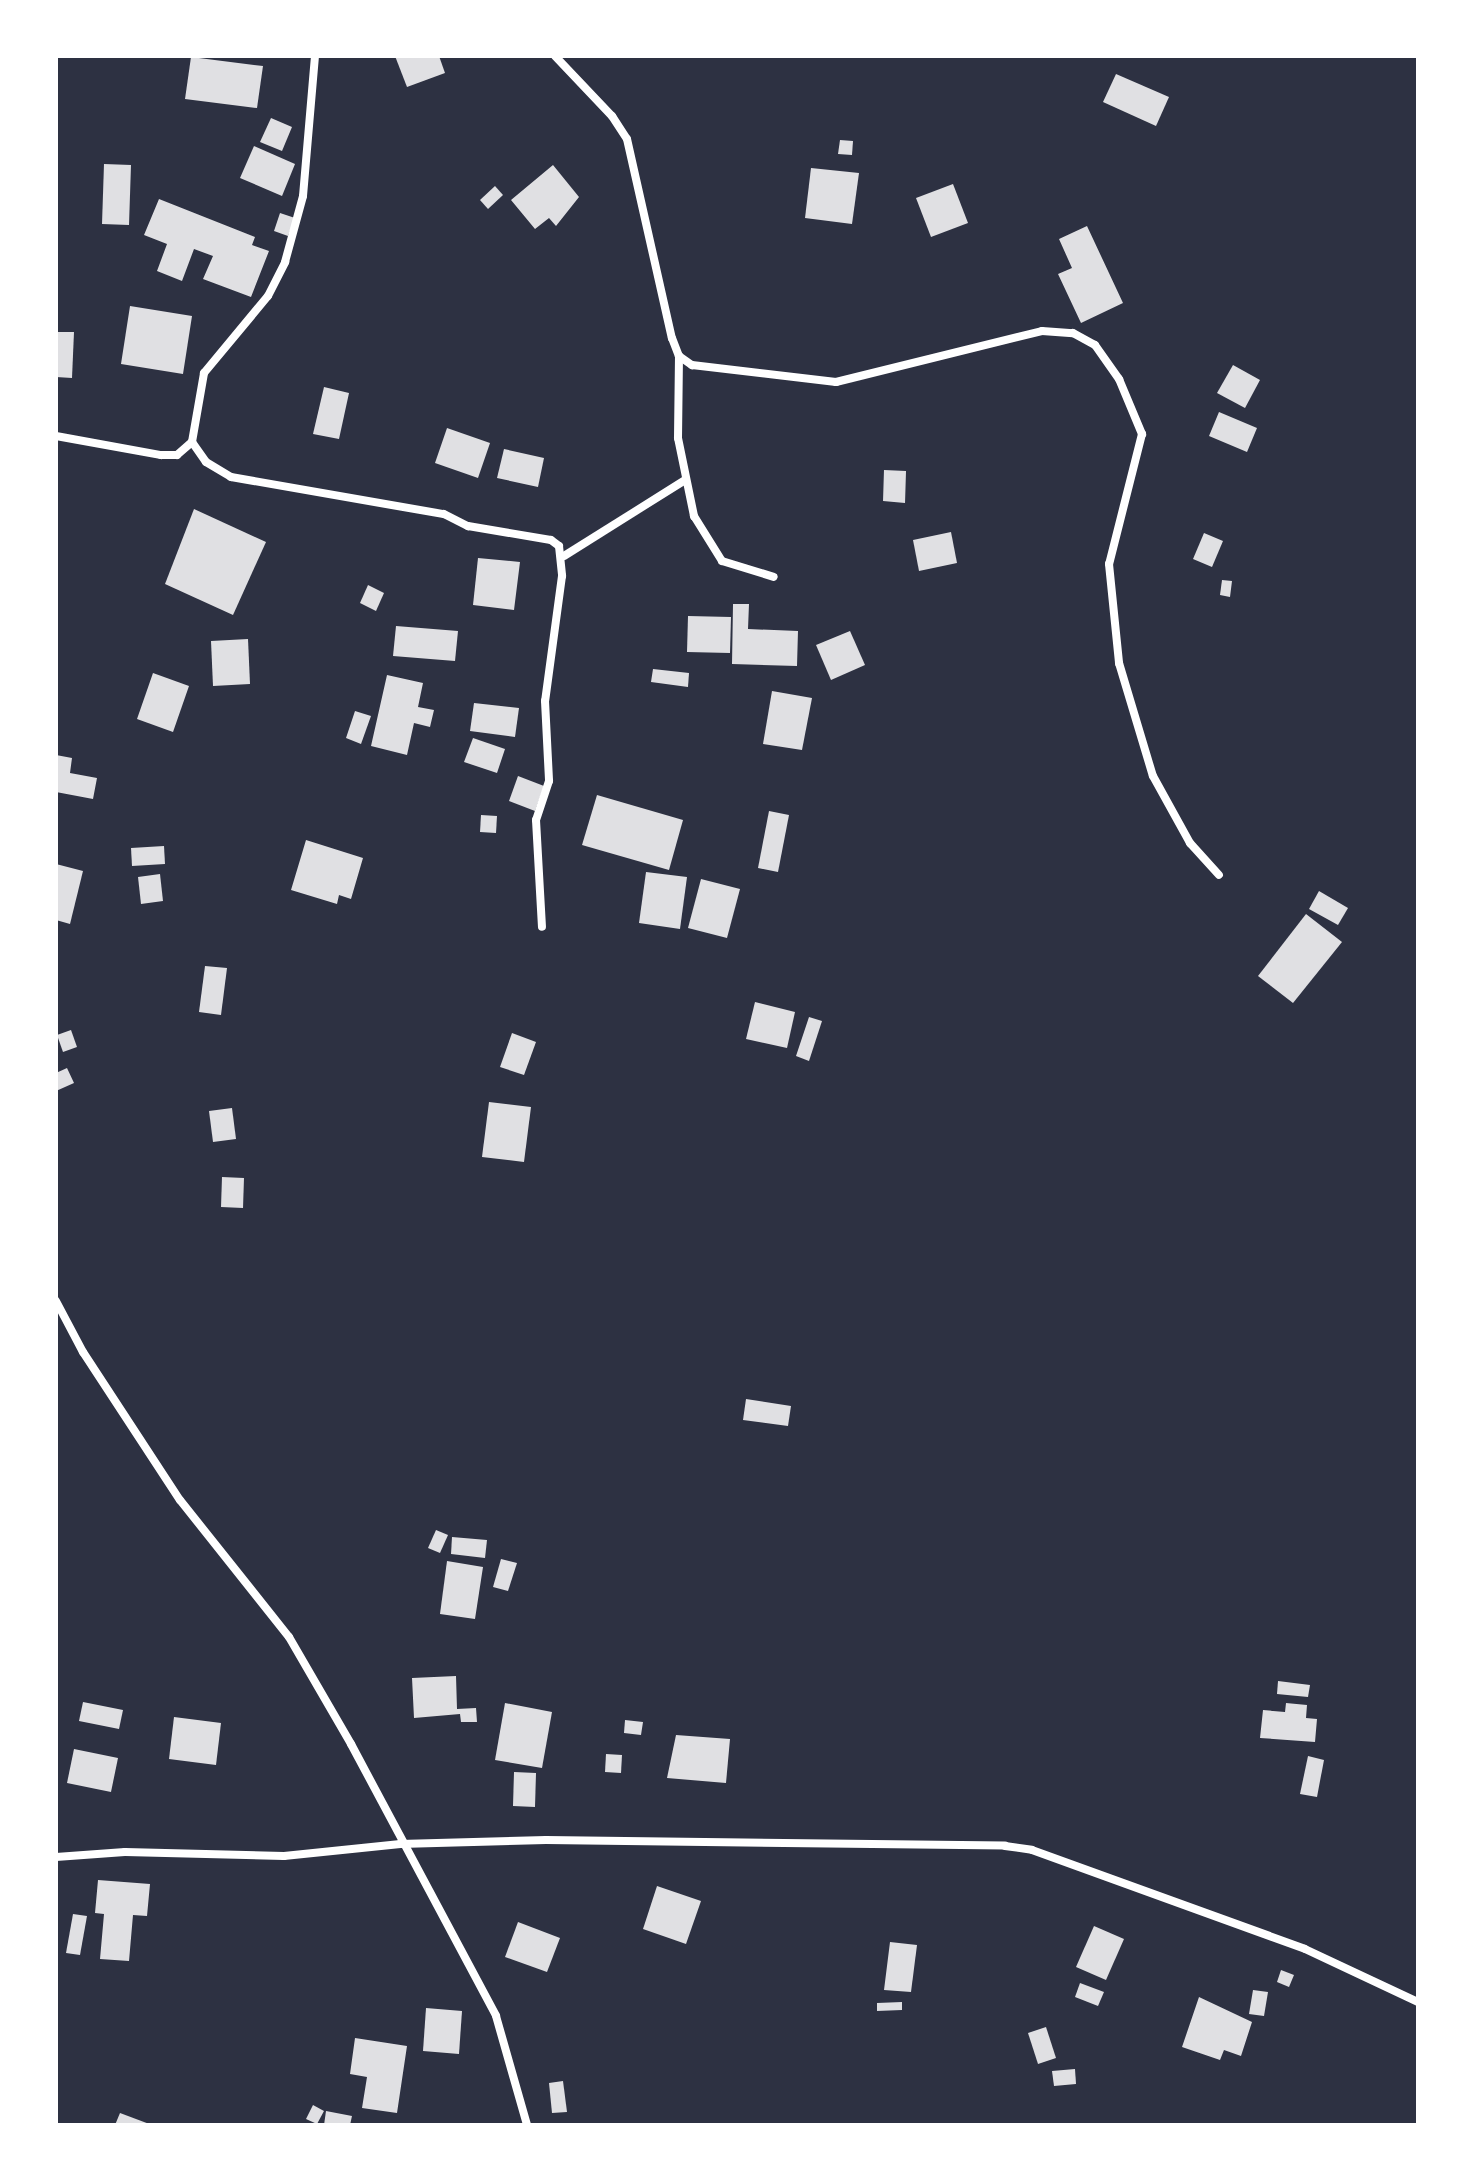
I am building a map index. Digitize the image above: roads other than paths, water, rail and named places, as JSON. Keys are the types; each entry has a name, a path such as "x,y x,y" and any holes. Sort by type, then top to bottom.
{"street":[{"path":"56,436 161,455 177,455 192,442 204,373 268,296 285,262 303,196 315,56"},
{"path":"555,56 612,116 627,139 679,356 676,396 685,480 703,538 722,561 774,577"},
{"path":"679,356 714,371 819,382 1042,331 1073,333 1095,345 1119,379 1142,434 1109,564 1119,663 1153,776 1190,843 1219,875"},
{"path":"192,442 206,462 231,477 444,514 496,533 551,540 564,556"},
{"path":"542,927 536,820 549,781 547,656 564,556 685,480"},
{"path":"56,1301 83,1352 180,1500 289,1637 496,2016 527,2125"},
{"path":"56,1857 125,1852 284,1856 400,1844 636,1840 1005,1846 1032,1850 1305,1949 1418,2002"}]}
